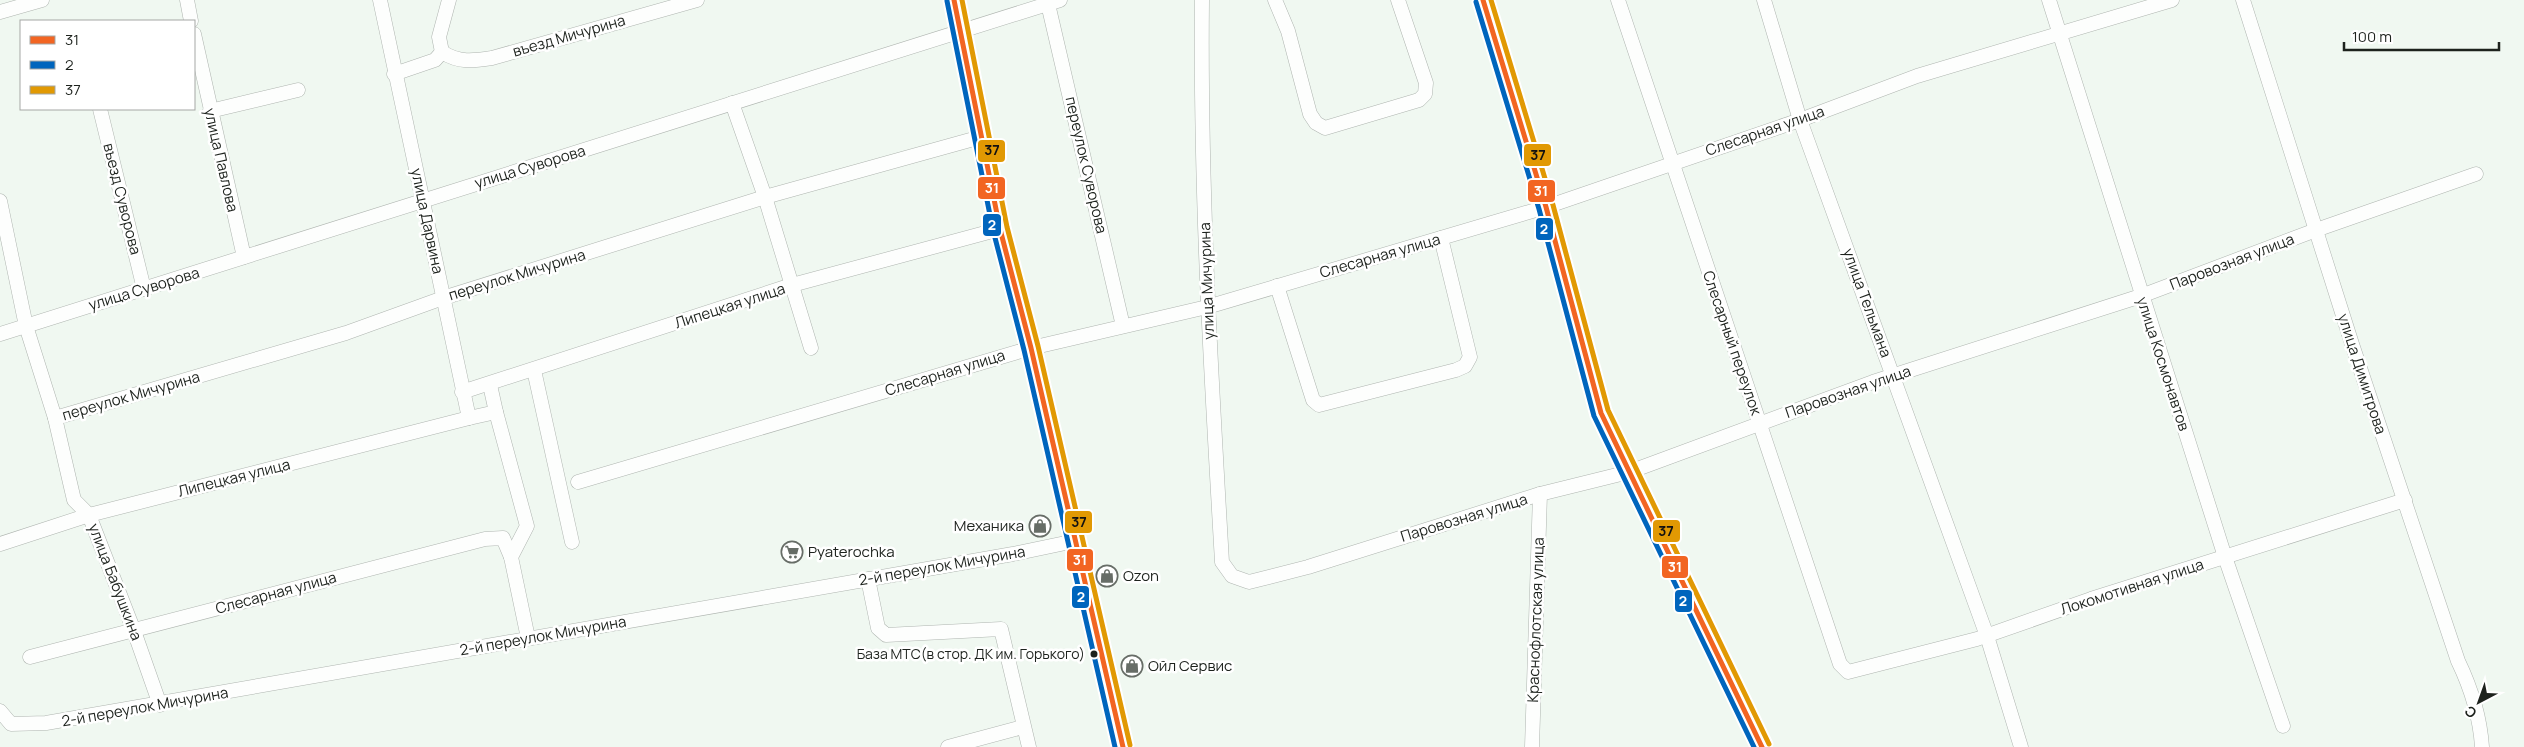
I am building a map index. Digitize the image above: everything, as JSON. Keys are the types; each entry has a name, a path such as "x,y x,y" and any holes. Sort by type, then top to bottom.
{"main road":[{"path":"954,0 1000,229 1031,348 1123,747"},
{"path":"1483,0 1546,207 1601,413 1762,747"}],"street":[{"path":"0,12 42,0"},
{"path":"187,0 191,20"},
{"name":"улица Дарвина","path":"380,0 394,74 424,200 462,392 469,418"},
{"path":"394,74 435,60 442,52 439,37 449,0"},
{"name":"въезд Мичурина","path":"442,52 455,60 470,61 492,58 697,0"},
{"name":"улица Мичурина","path":"1202,0 1201,83 1207,307 1222,562"},
{"path":"1275,0 1288,31 1310,114 1316,123 1325,128 1419,100 1426,94 1426,83 1398,0"},
{"name":"Слесарный переулок","path":"1618,0 1840,664 1848,672 1859,670"},
{"name":"улица Тельмана","path":"1764,0 1800,120 1987,636 2022,747"},
{"name":"улица Космонавтов","path":"2049,0 2225,557 2283,726"},
{"name":"Слесарная улица","path":"578,482 1031,348 1207,307 1546,207 1671,162 1800,120 1917,76 2172,0"},
{"name":"улица Димитрова","path":"2243,0 2316,230 2458,661 2471,688 2478,714 2482,747"},
{"name":"улица Суворова","path":"0,334 1054,2"},
{"name":"переулок Суворова","path":"1054,2 1123,326"},
{"name":"улица Павлова","path":"195,39 244,257"},
{"path":"210,111 298,90"},
{"path":"732,103 765,197 811,348"},
{"name":"въезд Суворова","path":"100,110 144,289"},
{"name":"переулок Мичурина","path":"55,418 346,333 443,298 765,197 981,137"},
{"name":"Паровозная улица","path":"1222,562 1232,576 1249,582 1308,567 1540,494 1629,472 1892,375 2141,296 2316,230 2476,174"},
{"name":"улица Бабушкина","path":"0,201 26,326 55,418 74,500 90,515 160,705"},
{"name":"Липецкая улица","path":"462,392 792,285 1000,229"},
{"path":"1277,286 1313,400 1319,405 1456,370 1465,366 1470,358 1441,238"},
{"path":"534,370 572,542"},
{"path":"490,384 527,526 511,557 528,638"},
{"path":"469,418 496,412"},
{"name":"Липецкая улица","path":"0,544 90,515 469,418"},
{"name":"Краснофлотская улица","path":"1532,747 1540,494"},
{"name":"Локомотивная улица","path":"1859,670 1987,636 2091,599 2405,500"},
{"name":"Слесарная улица","path":"30,657 485,538 503,538 511,557"},
{"name":"2-й переулок Мичурина","path":"0,711 11,724 46,723 160,705 1075,542"},
{"path":"868,579 878,628 886,635 1001,629 1028,747"},
{"path":"948,747 1023,727"}],"transit line":[{"name":"31","path":"954,0 1000,229 1031,348 1123,747"},
{"name":"37","path":"962,0 1007,227 1038,346 1130,745"},
{"name":"31","path":"1483,0 1546,207 1601,413 1762,747"},
{"name":"37","path":"1491,0 1553,205 1608,410 1769,744"},
{"name":"2","path":"947,1 993,230 1024,350 1115,747"},
{"name":"2","path":"1476,2 1539,209 1594,416 1754,747"}],"place":[{"name":"Механика","path":"1040,526"},
{"name":"Pyaterochka","path":"792,552"},
{"name":"Ozon","path":"1107,576"},
{"name":"База МТС(в стор. ДК им. Горького)","path":"1094,654"},
{"name":"Ойл Сервис","path":"1132,666"}]}
